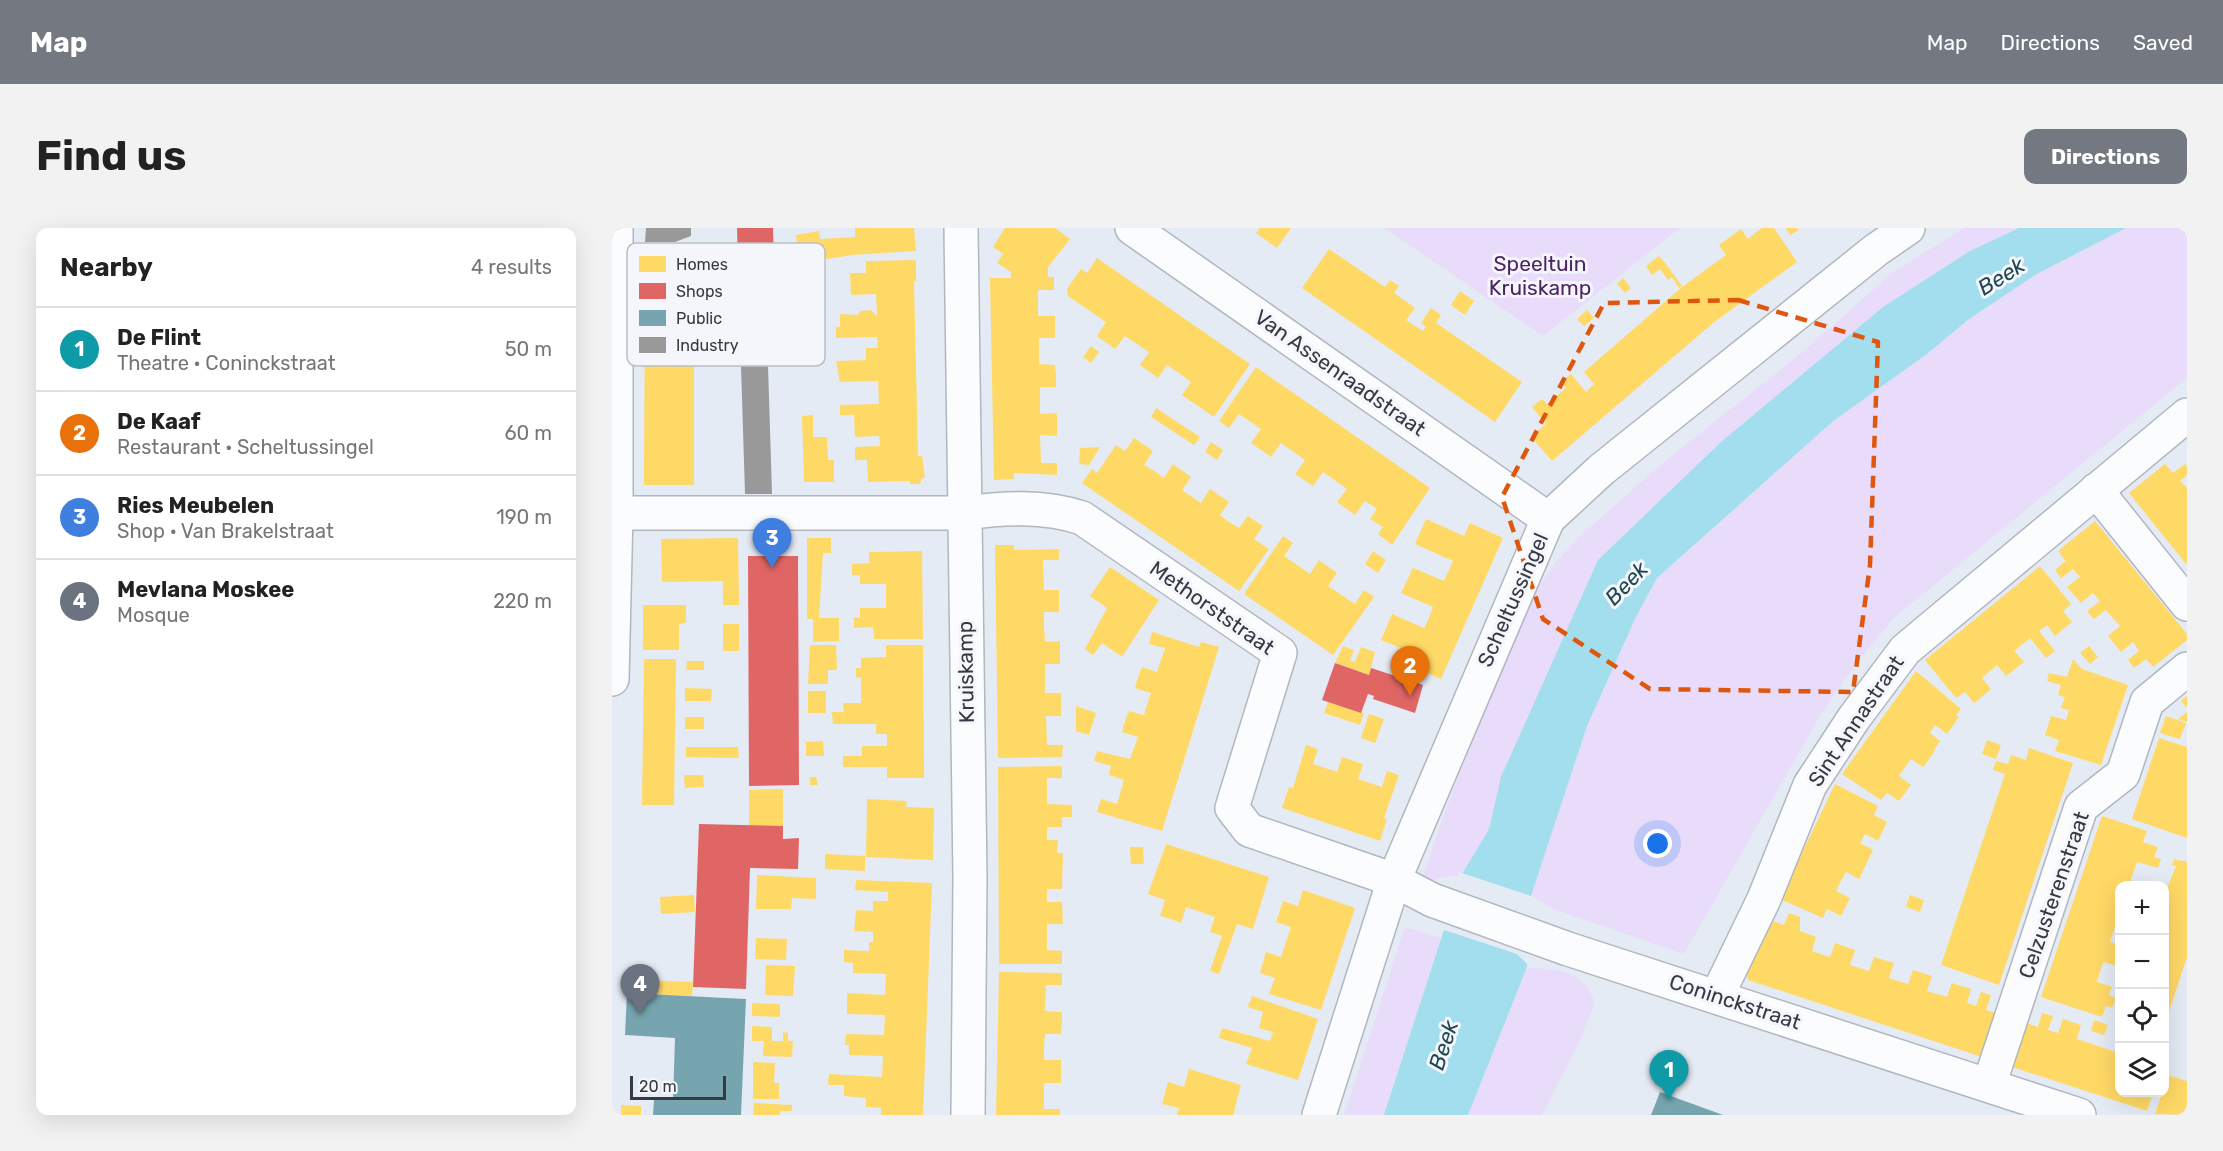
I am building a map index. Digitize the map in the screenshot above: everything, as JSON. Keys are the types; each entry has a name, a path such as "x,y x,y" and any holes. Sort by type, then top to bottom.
{"street":[{"path":"612,679 616,228"},
{"name":"Kruiskamp","path":"961,228 969,878 968,1115"},
{"name":"Van Assenraadstraat","path":"1132,228 1548,519"},
{"name":"Scheltussingel","path":"1319,1115 1394,880 1548,519 1601,470 1869,239 1908,228"},
{"name":"Sint Annastraat","path":"1717,996 1764,899 1810,785 1905,650 2187,415"},
{"path":"2096,490 2187,604"},
{"name":"Methorststraat","path":"963,513 1005,508 1061,511 1082,518 1280,653 1232,808 1249,830 1394,880"},
{"path":"614,513 963,513"},
{"name":"Celzusterenstraat","path":"1989,1085 2081,807 2123,774 2147,702 2187,669"},
{"name":"Coninckstraat","path":"1394,880 1432,900 1542,939 2079,1115"}],"highlighted area":[{"path":"1738,300 1878,342 1870,565 1853,692 1650,689 1543,619 1502,497 1604,303"}],"green space":[{"name":"Speeltuin Kruiskamp","path":"1384,228 1680,228 1543,336"},
{"path":"1964,228 2019,228 1970,251 1883,307 1722,441 1598,560 1502,777 1489,829 1462,874 1421,882 1446,809 1518,625 1536,591 1555,563 1579,537 1665,461 1804,351 1893,272"},
{"path":"2126,228 2187,228 2187,378 1895,617 1858,661 1821,714 1684,954 1553,909 1531,896 1587,726 1636,617 1657,578 1832,422 1927,354 1969,319 2035,275"},
{"path":"1405,927 1441,938 1384,1115 1344,1115"},
{"path":"1527,967 1568,973 1576,976 1589,990 1595,1002 1582,1036 1542,1115 1468,1115"}],"water":[{"name":"Beek","path":"2019,228 2126,228 2035,275 1969,319 1927,354 1832,422 1657,578 1636,617 1587,726 1531,896 1527,967 1468,1115 1384,1115 1462,874 1489,829 1501,777 1598,560 1722,441 1883,307 1970,251"}],"pier":[{"path":"1459,872 1534,897 1529,972 1529,966 1517,954 1441,929"}],"building: Homes":[{"path":"855,228 914,228 916,251 825,259 825,243 797,243 796,235 819,231 820,239 855,237"},
{"path":"1005,228 1055,228 1070,239 1048,267 1048,277 1054,277 1054,290 1038,290 1038,316 1055,316 1055,338 1039,338 1039,364 1055,365 1056,375 1056,387 1040,387 1040,414 1057,413 1057,436 1040,435 1041,463 1057,463 1057,475 1014,473 1014,479 994,480 990,278 1011,278 1011,272 997,263 1003,254 993,247"},
{"path":"1260,228 1291,228 1277,248 1256,233"},
{"path":"1762,228 1774,228 1797,262 1713,323 1552,461 1531,437 1546,424 1532,407 1542,399 1547,404 1566,388 1561,382 1571,374 1586,392 1594,384 1584,372 1682,287 1726,255 1719,245 1741,229 1748,239"},
{"path":"1786,228 1797,228 1799,230 1790,235"},
{"path":"1329,249 1385,287 1390,280 1399,286 1394,293 1415,308 1406,320 1423,331 1426,327 1421,323 1431,308 1441,315 1436,323 1522,382 1495,422 1302,288"},
{"path":"1659,256 1682,286 1679,288 1672,277 1668,280 1660,269 1652,275 1646,266"},
{"path":"1097,258 1250,364 1214,417 1182,395 1191,382 1179,373 1167,365 1158,378 1140,365 1149,352 1125,336 1115,349 1097,336 1106,322 1068,296 1067,289 1081,269 1087,273"},
{"path":"916,260 916,281 914,281 918,456 922,456 925,478 922,478 920,484 910,484 910,481 868,482 867,460 855,460 855,447 880,446 879,436 855,437 854,415 840,415 840,405 879,404 878,381 840,382 836,361 866,360 866,348 878,348 877,337 836,338 836,327 840,327 840,314 857,315 861,311 871,310 877,316 876,294 851,295 850,273 866,273 866,261"},
{"path":"1623,278 1631,288 1625,293 1617,284"},
{"path":"1460,291 1474,301 1465,315 1451,305"},
{"path":"1587,310 1594,318 1584,326 1577,319"},
{"path":"1091,346 1099,352 1091,363 1083,357"},
{"path":"645,366 694,366 694,485 644,485"},
{"path":"1256,367 1430,488 1392,545 1378,534 1383,527 1370,519 1377,509 1365,501 1355,515 1337,502 1347,489 1323,472 1313,486 1295,474 1305,460 1281,443 1271,457 1251,443 1261,429 1239,414 1229,428 1219,421"},
{"path":"1156,408 1200,437 1194,445 1151,417"},
{"path":"813,415 813,437 827,437 828,460 834,460 834,482 804,482 802,416"},
{"path":"1134,438 1153,451 1144,465 1164,478 1173,464 1191,477 1182,490 1201,503 1210,489 1229,502 1220,515 1229,522 1239,528 1248,516 1263,526 1254,539 1269,549 1239,591 1082,483 1092,469 1097,473 1116,445 1125,451"},
{"path":"1211,442 1223,450 1217,460 1205,452"},
{"path":"1100,447 1089,465 1079,464 1080,448"},
{"path":"2165,464 2173,473 2185,464 2187,467 2187,475 2180,481 2187,488 2187,565 2129,493"},
{"path":"1426,519 1464,536 1470,523 1503,538 1441,679 1408,665 1413,653 1381,640 1392,614 1424,628 1429,618 1433,607 1401,593 1413,568 1444,581 1453,561 1415,544"},
{"path":"2095,521 2187,634 2187,640 2153,667 2146,659 2134,668 2128,660 2139,651 2133,642 2121,652 2108,636 2120,626 2106,610 2094,619 2087,611 2100,601 2093,593 2081,603 2067,587 2080,577 2073,569 2061,578 2055,570 2066,561 2058,551"},
{"path":"1283,536 1293,543 1284,556 1310,574 1319,560 1337,573 1328,586 1355,604 1364,590 1374,597 1333,655 1244,594"},
{"path":"738,538 739,605 723,605 723,581 662,582 661,539"},
{"path":"807,538 831,538 831,553 823,553 819,618 839,618 839,641 813,642 813,619 807,619"},
{"path":"995,545 1014,545 1014,550 1059,549 1059,560 1043,560 1044,590 1059,590 1059,612 1044,612 1045,642 1060,641 1060,664 1045,664 1045,693 1061,693 1061,716 1046,716 1047,745 1063,745 1062,757 998,758"},
{"path":"922,551 923,639 874,639 873,627 854,628 854,617 860,618 860,608 886,608 886,584 860,584 860,575 852,575 852,564 869,563 869,552"},
{"path":"1373,551 1386,560 1378,573 1365,564"},
{"path":"2040,566 2071,604 2063,611 2072,622 2055,636 2047,625 2039,631 2055,651 2046,658 2030,638 2014,651 2024,662 2006,676 1997,665 1982,678 1991,689 1974,703 1965,692 1956,698 1925,660"},
{"path":"1110,567 1159,600 1122,657 1102,643 1093,655 1085,649 1107,608 1090,596"},
{"path":"643,605 686,605 686,623 679,624 679,650 643,650"},
{"path":"723,624 739,624 739,651 723,651"},
{"path":"1152,632 1199,647 1201,642 1219,647 1162,831 1097,812 1101,799 1117,804 1124,780 1109,775 1111,766 1094,761 1097,751 1130,759 1138,737 1122,732 1125,721 1129,711 1144,715 1151,693 1135,688 1138,677 1142,667 1157,672 1165,648 1149,644"},
{"path":"810,645 836,645 837,670 828,670 828,684 808,684"},
{"path":"886,645 923,645 924,778 887,778 887,767 843,767 843,756 862,756 862,746 887,746 887,734 876,734 876,724 833,724 832,712 844,712 843,703 861,703 861,678 856,677 856,668 861,668 861,658 886,657"},
{"path":"1343,646 1354,650 1350,661 1355,662 1361,647 1375,652 1369,675 1335,663"},
{"path":"2089,646 2098,657 2090,664 2080,653"},
{"path":"644,659 676,659 674,805 642,805"},
{"path":"2073,659 2082,669 2128,685 2101,765 2055,751 2059,740 2045,735 2051,716 2066,720 2069,710 2061,708 2065,697 2058,695 2061,685 2047,681 2049,673 2067,677"},
{"path":"687,661 704,661 704,670 686,670"},
{"path":"1916,671 1961,709 1956,715 1959,717 1947,734 1935,725 1930,733 1940,741 1923,767 1911,759 1905,767 1899,776 1911,785 1899,801 1887,793 1881,800 1842,774"},
{"path":"685,688 712,689 711,701 685,701"},
{"path":"808,691 826,691 826,713 808,713"},
{"path":"2187,696 2187,708 2181,701"},
{"path":"1328,702 1364,713 1360,725 1324,713"},
{"path":"1076,706 1096,713 1089,735 1076,731"},
{"path":"2187,712 2187,722 2178,719"},
{"path":"1369,714 1384,719 1375,743 1361,738"},
{"path":"2166,716 2186,723 2180,739 2160,733"},
{"path":"685,717 704,717 704,729 685,729"},
{"path":"2159,738 2187,747 2187,838 2132,819"},
{"path":"1987,740 2001,745 1996,759 1982,754"},
{"path":"823,741 824,756 806,756 806,742"},
{"path":"1306,745 1318,749 1313,764 1337,772 1342,757 1363,764 1358,779 1382,787 1387,771 1399,775 1384,818 1387,819 1380,841 1282,808 1289,787 1293,788"},
{"path":"686,747 738,747 739,758 686,757"},
{"path":"2029,748 2073,763 1999,985 1941,965 2005,774 1993,770 1996,761 2008,764 2011,755 2026,760"},
{"path":"1062,766 1062,778 1047,778 1047,804 1072,805 1072,817 1062,817 1062,827 1047,827 1047,840 1058,840 1057,853 1063,853 1062,889 1047,889 1047,902 1062,902 1063,924 1047,924 1047,950 1062,951 1062,964 999,964 998,767"},
{"path":"684,775 703,775 704,787 685,788"},
{"path":"810,777 816,777 818,785 810,785"},
{"path":"1835,784 1878,806 1874,815 1887,822 1878,841 1865,834 1860,843 1873,850 1859,879 1846,872 1836,891 1850,898 1841,916 1827,909 1823,918 1780,899"},
{"path":"783,789 783,826 749,826 749,790"},
{"path":"867,799 907,801 906,807 934,808 933,860 866,857"},
{"path":"2102,816 2147,831 2143,842 2158,847 2154,857 2161,859 2158,868 2137,862 2130,881 2115,881 2115,928 2110,942 2115,944 2115,965 2103,962 2097,982 2112,987 2109,995 2115,998 2115,1000 2112,1008 2106,1006 2102,1017 2041,997"},
{"path":"1166,844 1269,877 1253,929 1237,924 1219,974 1210,971 1222,936 1210,932 1215,917 1186,907 1181,923 1160,916 1165,900 1148,894"},
{"path":"1130,847 1143,847 1144,864 1131,864"},
{"path":"825,854 865,856 865,871 825,869"},
{"path":"2174,859 2187,862 2187,957 2169,1012 2169,884 2176,866 2172,865"},
{"path":"757,875 816,878 816,899 792,898 791,909 756,909"},
{"path":"856,880 932,883 923,1115 881,1115 881,1108 866,1107 866,1098 844,1096 844,1085 828,1085 829,1074 882,1077 883,1056 849,1055 849,1045 845,1045 846,1034 884,1035 885,1015 847,1014 847,993 885,995 886,974 853,973 853,963 844,962 844,950 869,951 869,942 873,942 873,932 854,931 856,910 873,911 873,901 888,901 888,892 855,890"},
{"path":"1303,890 1355,908 1321,1010 1269,994 1275,978 1260,973 1266,952 1281,957 1291,927 1276,922 1283,901 1298,906"},
{"path":"694,895 695,912 661,914 660,897"},
{"path":"1910,895 1924,900 1920,912 1906,907"},
{"path":"1789,913 1800,917 1800,931 1816,937 1812,951 1830,957 1835,943 1855,950 1850,965 1869,971 1874,957 1894,963 1889,978 1908,984 1913,970 1932,976 1927,991 1947,997 1952,983 1971,989 1967,1003 1976,1006 1981,992 1991,995 1986,1010 1996,1013 1982,1057 1748,980 1747,975 1768,924 1773,921 1784,925"},
{"path":"756,938 787,939 786,960 755,959"},
{"path":"766,965 795,966 793,996 765,995"},
{"path":"999,972 1062,973 1062,985 1046,985 1045,1011 1062,1012 1061,1034 1045,1034 1044,1047 1044,1060 1061,1060 1061,1083 1044,1083 1044,1109 1060,1109 1060,1115 996,1115"},
{"path":"646,980 693,982 692,996 645,994"},
{"path":"1252,996 1318,1019 1298,1080 1246,1064 1252,1048 1219,1038 1222,1028 1270,1041 1273,1032 1259,1028 1263,1012 1248,1007"},
{"path":"752,1003 780,1004 780,1017 752,1016"},
{"path":"2042,1013 2053,1016 2048,1030 2058,1033 2063,1019 2081,1025 2077,1039 2115,1052 2115,1097 2151,1097 2147,1111 2012,1067 2026,1023 2038,1027"},
{"path":"2094,1020 2108,1025 2104,1035 2091,1031"},
{"path":"752,1026 772,1027 772,1041 783,1041 783,1032 788,1033 788,1041 793,1041 792,1057 763,1056 764,1041 752,1041"},
{"path":"753,1062 775,1063 774,1083 779,1083 779,1099 753,1099"},
{"path":"1189,1069 1241,1085 1233,1115 1177,1115 1179,1108 1162,1104 1168,1082 1184,1087"},
{"path":"2169,1075 2187,1081 2187,1115 2155,1114 2161,1097 2169,1097"},
{"path":"754,1103 792,1105 792,1111 780,1111 780,1115 753,1115"},
{"path":"621,1105 641,1106 641,1115 621,1115"}],"building: Shops":[{"path":"737,228 773,228 773,243 737,243"},
{"path":"748,556 798,556 799,785 749,786"},
{"path":"1335,663 1369,675 1371,668 1423,685 1415,713 1373,699 1374,696 1368,694 1361,713 1322,700"},
{"path":"699,824 783,826 783,839 799,838 798,869 750,868 746,989 693,987"}],"building: Public":[{"path":"627,993 746,999 741,1115 653,1115 654,1099 673,1100 675,1038 625,1035"},
{"path":"1660,1092 1723,1115 1651,1115"}],"building: Industry":[{"path":"646,228 691,228 691,236 675,242 645,242"},
{"path":"741,366 768,366 772,494 745,494"}],"place":[{"name":"Ries Meubelen","path":"772,568"},
{"name":"De Kaaf","path":"1410,696"},
{"name":"Mevlana Moskee","path":"640,1014"},
{"name":"De Flint","path":"1669,1100"}]}
